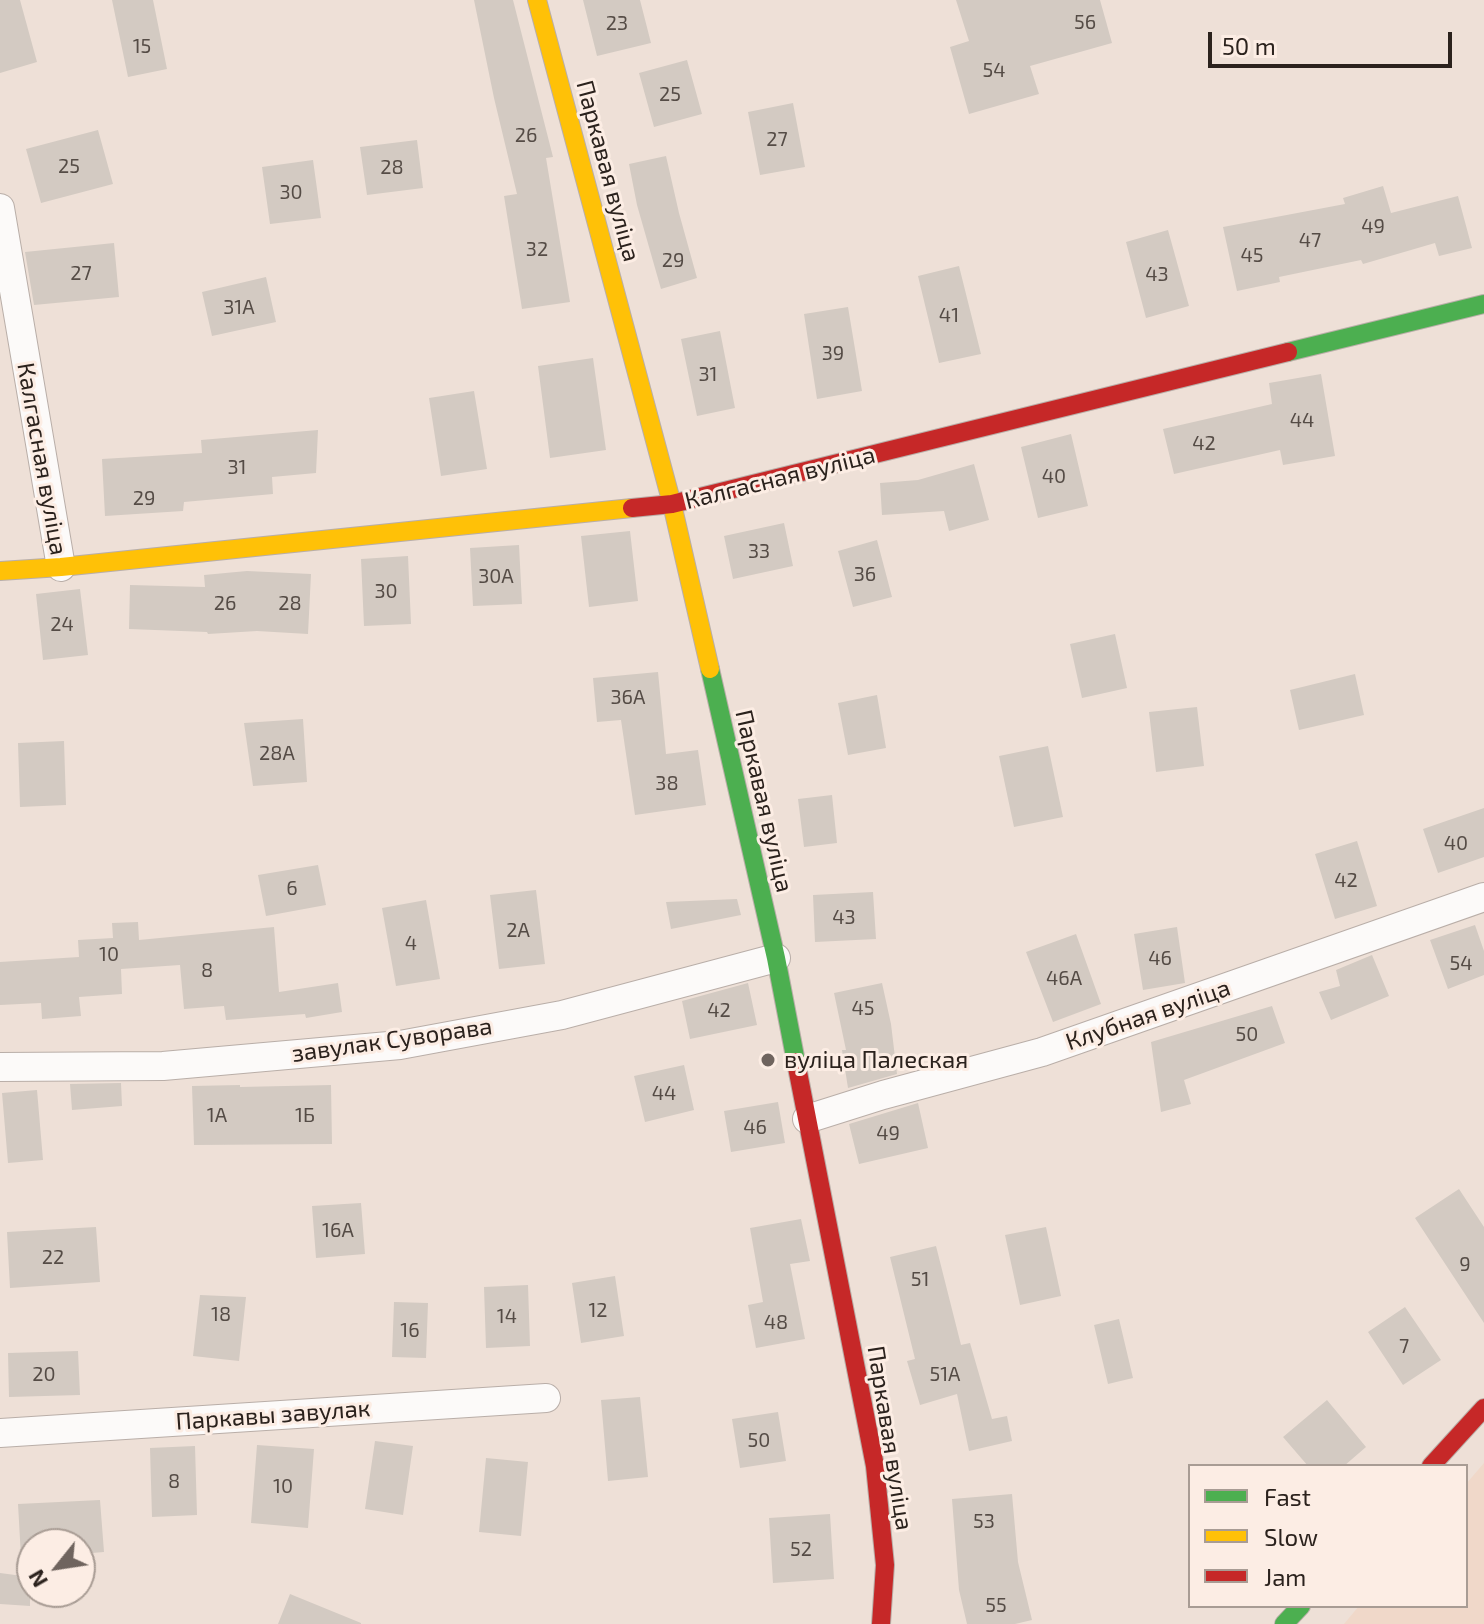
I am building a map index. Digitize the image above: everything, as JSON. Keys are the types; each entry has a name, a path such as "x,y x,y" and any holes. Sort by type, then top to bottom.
{"main road":[{"name":"Паркавая вуліца","path":"537,0 672,504 776,958 875,1466 885,1565 881,1624"},
{"name":"Калгасная вуліца","path":"0,571 672,504 1484,304"},
{"path":"1433,1464 1484,1408"},
{"path":"1284,1624 1299,1608"}],"street":[{"name":"Калгасная вуліца","path":"0,208 61,567"},
{"name":"Клубная вуліца","path":"807,1119 1042,1052 1484,897"},
{"name":"завулак Суворава","path":"0,1067 163,1066 400,1045 562,1015 776,958"},
{"name":"Паркавы завулак","path":"0,1433 546,1398"}],"shaded area":[{"path":"1484,1463 1484,1624 1344,1624 1357,1608 1468,1608 1468,1482"}],"building":[{"path":"0,0 20,0 37,62 0,73"},
{"path":"112,0 153,0 167,69 128,77"},
{"path":"474,0 513,0 553,157 546,158 570,302 522,309 504,196 517,194"},
{"path":"583,0 640,0 651,43 597,56"},
{"path":"956,0 1100,0 1112,43 1030,66 1039,94 969,114 950,47 969,41"},
{"path":"687,60 702,114 654,127 639,73"},
{"path":"793,103 805,167 760,175 748,112"},
{"path":"98,130 113,184 41,203 26,149"},
{"path":"417,140 423,188 367,195 360,147"},
{"path":"666,156 697,278 661,289 637,205 629,164"},
{"path":"313,160 321,218 270,224 262,167"},
{"path":"1383,186 1391,213 1458,196 1472,248 1439,256 1435,243 1363,264 1361,260 1279,277 1280,282 1237,291 1223,227 1345,204 1343,198"},
{"path":"1168,230 1189,306 1146,318 1126,242"},
{"path":"114,243 119,297 34,305 25,252"},
{"path":"959,266 981,354 939,363 918,276"},
{"path":"266,277 276,322 212,336 202,292"},
{"path":"848,307 862,391 817,399 804,314"},
{"path":"720,331 735,408 697,416 681,339"},
{"path":"593,358 606,450 550,458 538,366"},
{"path":"1321,374 1335,456 1283,465 1280,450 1174,474 1163,429 1272,404 1269,383"},
{"path":"474,391 487,469 441,476 429,398"},
{"path":"318,430 316,473 272,477 273,494 184,502 183,511 105,516 102,459 202,453 201,440"},
{"path":"1071,434 1088,506 1038,518 1021,447"},
{"path":"974,464 989,520 949,531 944,511 882,515 880,483 918,480"},
{"path":"784,523 793,566 733,579 724,536"},
{"path":"630,531 638,601 589,607 581,536"},
{"path":"877,540 892,597 853,607 838,551"},
{"path":"519,545 522,604 473,606 470,548"},
{"path":"408,556 411,624 364,626 361,559"},
{"path":"247,571 311,574 308,634 257,631 208,634 129,629 130,585 205,587 204,575"},
{"path":"80,589 88,655 43,660 36,594"},
{"path":"1115,634 1127,688 1082,698 1070,644"},
{"path":"658,672 666,754 698,750 706,805 635,815 621,720 597,722 593,678"},
{"path":"1355,674 1364,715 1299,730 1290,690"},
{"path":"877,695 886,748 848,755 838,703"},
{"path":"1197,707 1204,766 1156,772 1149,712"},
{"path":"303,719 307,782 253,786 244,723"},
{"path":"64,741 66,805 20,807 18,743"},
{"path":"1048,746 1063,817 1014,827 999,756"},
{"path":"832,795 837,843 804,847 798,799"},
{"path":"1484,808 1484,857 1438,873 1423,829"},
{"path":"1357,841 1377,906 1335,919 1315,854"},
{"path":"318,865 326,905 266,916 258,875"},
{"path":"536,890 545,964 499,969 490,895"},
{"path":"873,892 876,939 815,942 813,895"},
{"path":"737,899 741,915 671,929 666,902"},
{"path":"426,900 440,979 396,986 382,908"},
{"path":"138,922 139,940 274,927 279,992 338,983 342,1012 306,1018 305,1014 226,1020 224,1006 184,1009 180,965 121,969 122,994 79,997 81,1016 42,1019 41,1003 0,1005 0,962 79,957 78,940 113,938 112,923"},
{"path":"1475,925 1484,951 1484,975 1448,989 1430,940"},
{"path":"1177,927 1185,983 1143,990 1134,934"},
{"path":"1076,934 1101,1004 1053,1022 1026,952"},
{"path":"1372,955 1389,996 1331,1020 1319,992 1340,986 1336,970"},
{"path":"748,983 757,1025 690,1039 682,1001"},
{"path":"882,983 897,1074 848,1088 842,1050 846,1050 834,993"},
{"path":"1272,1006 1285,1043 1184,1080 1191,1104 1161,1112 1151,1042"},
{"path":"684,1065 694,1110 645,1122 634,1076"},
{"path":"121,1083 122,1106 72,1110 70,1084"},
{"path":"331,1085 332,1144 194,1145 192,1086"},
{"path":"37,1090 43,1160 8,1163 2,1093"},
{"path":"778,1102 785,1143 731,1152 724,1111"},
{"path":"918,1103 928,1148 859,1164 849,1124"},
{"path":"1459,1189 1484,1227 1484,1323 1415,1218"},
{"path":"361,1203 365,1254 316,1258 312,1206"},
{"path":"801,1219 810,1261 790,1264 805,1339 756,1348 748,1305 763,1302 750,1228"},
{"path":"96,1227 100,1282 10,1288 7,1232"},
{"path":"1046,1227 1061,1296 1020,1305 1005,1235"},
{"path":"936,1246 961,1345 970,1343 992,1419 1007,1416 1012,1441 969,1451 957,1394 920,1405 907,1361 915,1359 890,1257"},
{"path":"615,1276 624,1336 581,1343 572,1283"},
{"path":"528,1285 530,1346 486,1348 484,1287"},
{"path":"200,1295 246,1297 239,1361 193,1356"},
{"path":"394,1302 428,1303 426,1358 392,1357"},
{"path":"1405,1307 1441,1360 1403,1385 1368,1332"},
{"path":"1119,1319 1133,1378 1108,1384 1094,1325"},
{"path":"78,1351 80,1395 9,1397 8,1353"},
{"path":"640,1397 648,1477 608,1481 601,1400"},
{"path":"1327,1400 1366,1447 1346,1464 1306,1464 1283,1437"},
{"path":"778,1412 786,1461 740,1468 732,1419"},
{"path":"375,1441 413,1446 403,1515 365,1509"},
{"path":"257,1445 314,1449 308,1528 251,1523"},
{"path":"195,1446 197,1515 152,1517 150,1448"},
{"path":"486,1458 528,1462 521,1536 479,1532"},
{"path":"1012,1494 1018,1562 1032,1620 1015,1624 967,1624 959,1590 952,1499"},
{"path":"100,1500 104,1552 96,1553 96,1528 19,1528 18,1504"},
{"path":"830,1514 834,1579 773,1583 769,1518"},
{"path":"0,1573 16,1575 16,1605 0,1604"},
{"path":"290,1594 361,1623 361,1624 278,1624"}],"traffic: fast":[{"path":"1288,352 1484,304"},
{"path":"710,669 776,958 796,1062"},
{"path":"1284,1624 1299,1608"}],"traffic: slow":[{"path":"537,0 672,504 710,669"},
{"path":"0,571 632,508"}],"traffic: jam":[{"path":"632,508 672,504 1288,352"},
{"path":"796,1062 875,1466 885,1565 881,1624"},
{"path":"1433,1464 1484,1408"}],"place":[{"name":"вуліца Палеская","path":"768,1060"}]}
